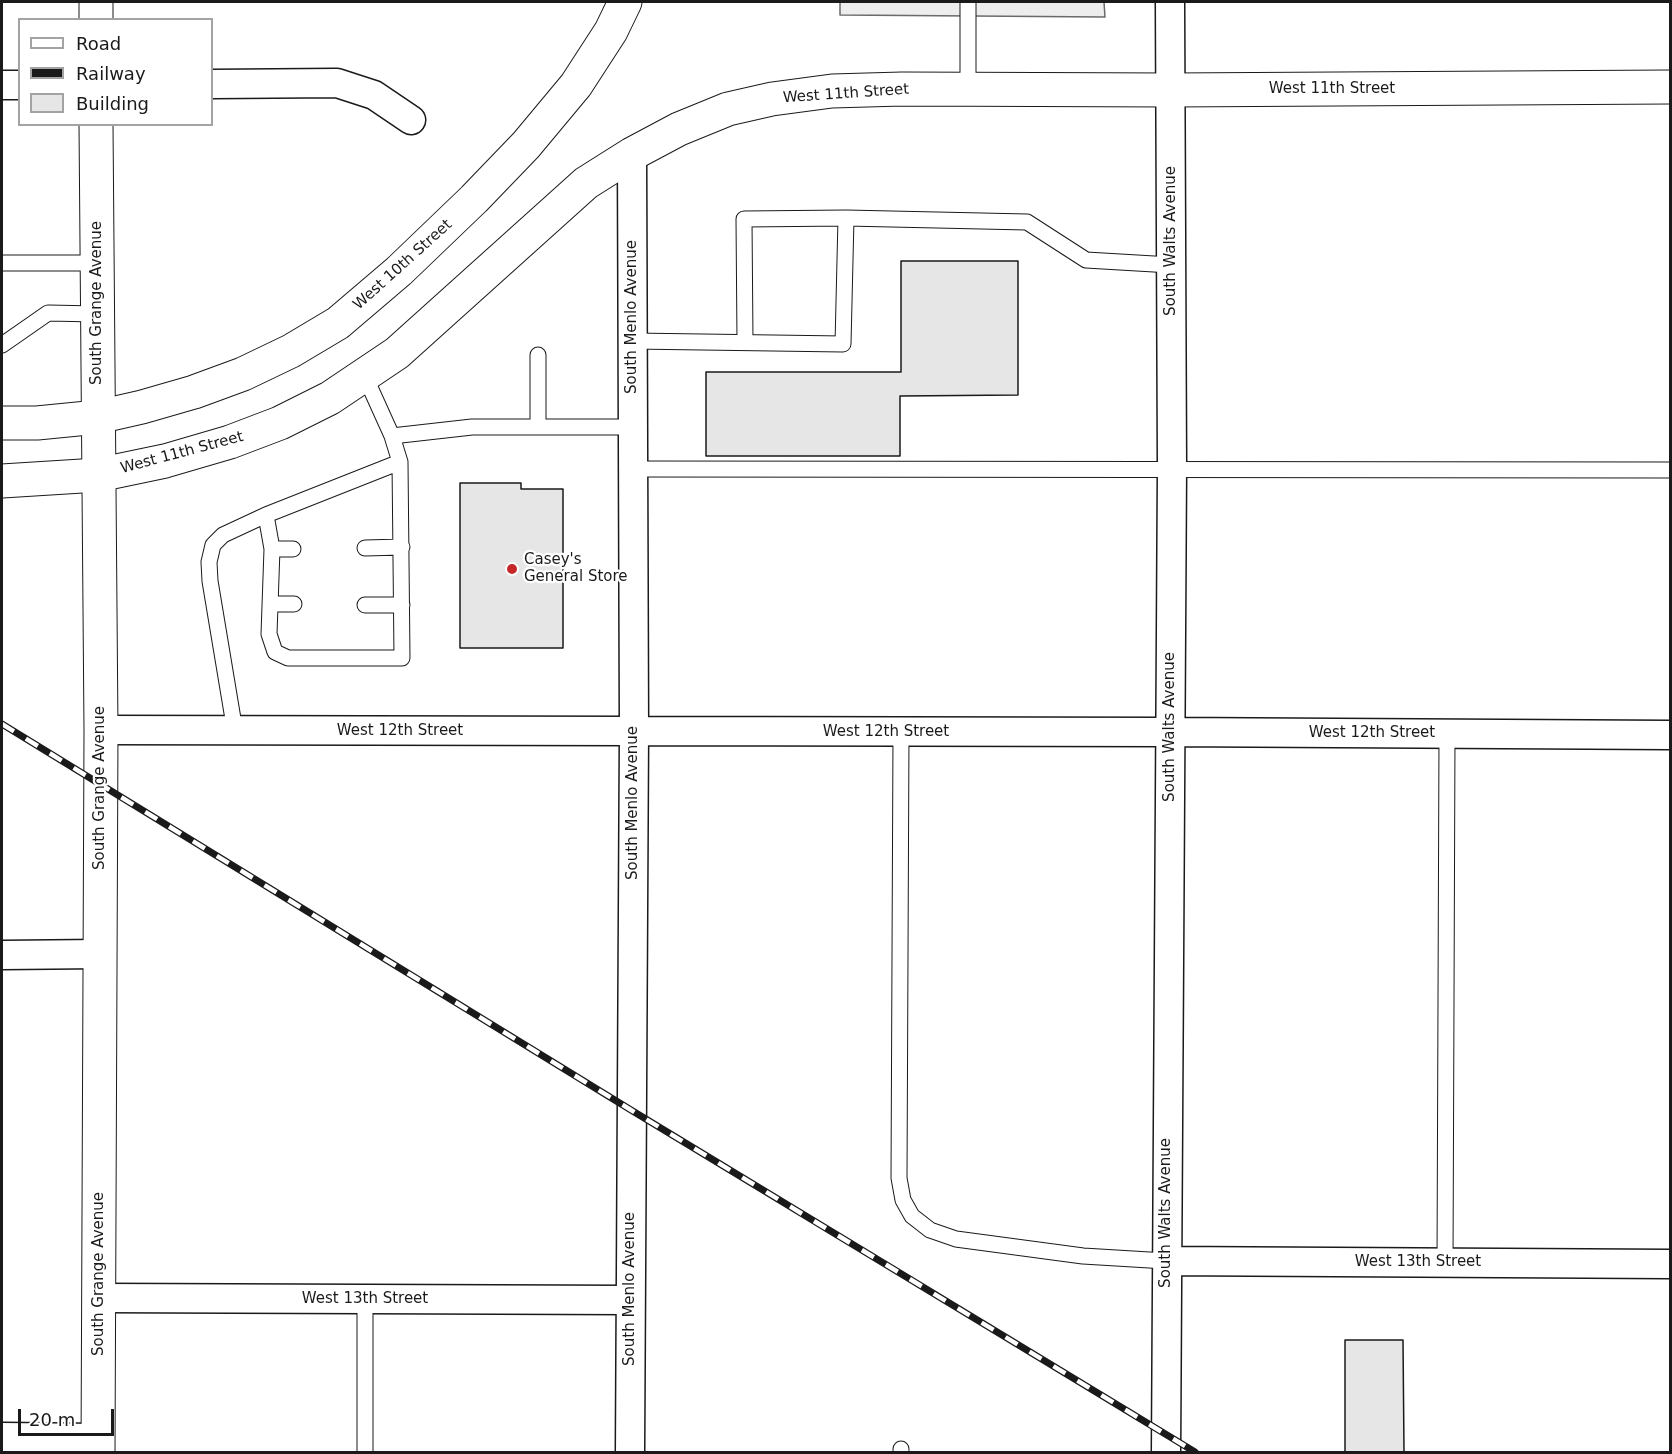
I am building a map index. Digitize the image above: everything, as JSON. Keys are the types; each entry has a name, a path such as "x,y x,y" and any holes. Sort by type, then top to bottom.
{"main road":[{"path":"96,2 96,18"},
{"name":"West 10th Street","path":"98,417 142,407 243,374 291,351 338,323 399,271 526,145 576,85 611,31 625,2"},
{"name":"West 11th Street","path":"98,475 165,461 230,442 280,423 330,398 398,353 585,183 679,129 719,113 772,99 832,91 968,89 1671,87"},
{"name":"South Grange Avenue","path":"96,126 101,730 98,1445"},
{"path":"2,423 37,423 98,417"},
{"path":"2,481 98,475"}],"street":[{"name":"South Walts Avenue","path":"1166,1452 1172,468 1170,2"},
{"path":"213,84 337,83 374,95 411,120"},
{"path":"2,85 18,85"},
{"name":"South Menlo Avenue","path":"630,1452 629,1299 634,731 632,154"},
{"name":"West 12th Street","path":"101,730 1671,735"},
{"path":"2,955 100,954"},
{"name":"West 13th Street","path":"1166,1261 1671,1264"},
{"name":"West 13th Street","path":"100,1298 629,1299"},
{"path":"2,1437 98,1445"}],"lane":[{"path":"968,2 968,89"},
{"path":"632,341 843,344 846,218"},
{"path":"745,342 744,219 846,218 1027,222 1086,260 1171,265"},
{"path":"2,263 97,263"},
{"path":"2,345 48,313 97,314"},
{"path":"538,355 538,427"},
{"path":"266,516 272,549 269,634 276,652 288,658 402,658 400,462 392,436 364,375"},
{"path":"392,436 472,427 633,427"},
{"path":"235,731 210,581 209,562 213,545 223,535 400,462"},
{"path":"633,469 1671,470"},
{"path":"365,548 402,547"},
{"path":"272,549 293,549"},
{"path":"270,604 294,604"},
{"path":"365,605 402,605"},
{"path":"901,732 899,1178 903,1200 912,1216 930,1230 956,1239 1083,1256 1166,1261"},
{"path":"1445,1263 1447,734"},
{"path":"365,1298 365,1452"}],"shaded area":[{"path":"840,2 1104,2 1105,17 840,15"}],"building":[{"path":"901,261 1018,261 1018,395 900,396 900,456 706,456 706,372 901,372"},
{"name":"Casey's General Store","path":"460,483 521,483 521,489 563,489 563,648 460,648"},
{"path":"1345,1340 1403,1340 1404,1452 1345,1452"}],"railway":[{"path":"2,724 631,1110 1195,1452"}],"place":[{"name":"Casey's General Store","path":"512,569"}]}
